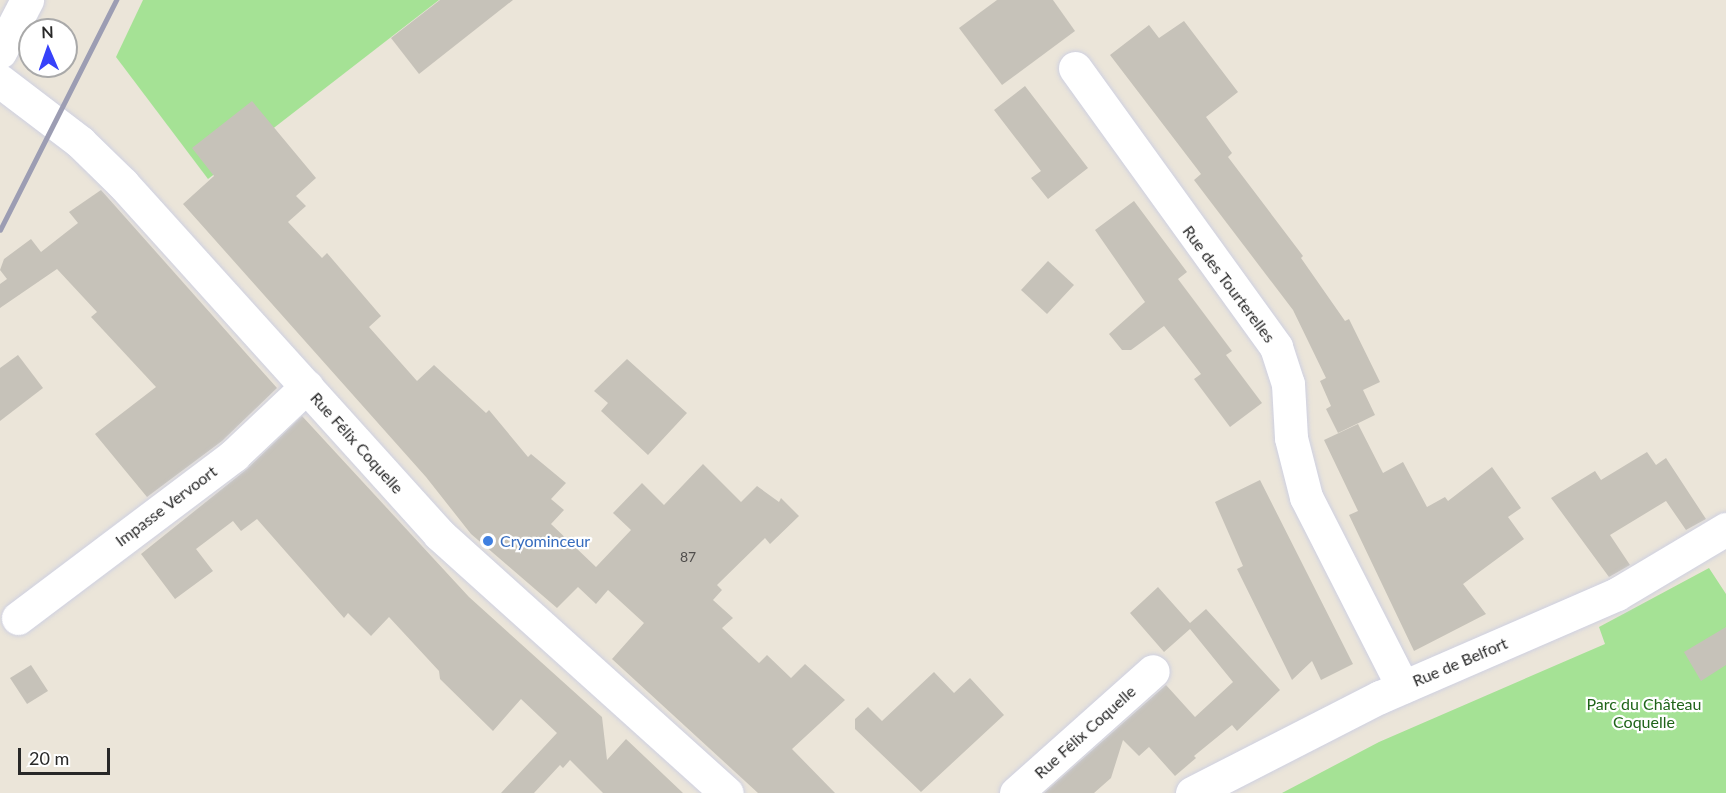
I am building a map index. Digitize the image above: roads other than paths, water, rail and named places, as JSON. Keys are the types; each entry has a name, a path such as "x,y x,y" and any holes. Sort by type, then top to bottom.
{"street":[{"path":"0,52 27,0"},
{"name":"Rue des Tourterelles","path":"1075,68 1276,347 1288,384 1291,438 1306,497 1403,687"},
{"name":"Rue Félix Coquelle","path":"3,90 95,156 435,530 727,793"},
{"name":"Impasse Vervoort","path":"18,618 234,455 307,387"},
{"name":"Rue de Belfort","path":"1192,793 1403,687 1617,594 1726,529"},
{"name":"Rue Félix Coquelle","path":"1016,793 1153,671"}],"railway":[{"path":"0,230 116,0"}],"place":[{"name":"Cryominceur","path":"488,541"}],"park label":[{"name":"Parc du Château Coquelle","path":"1644,713"}]}
